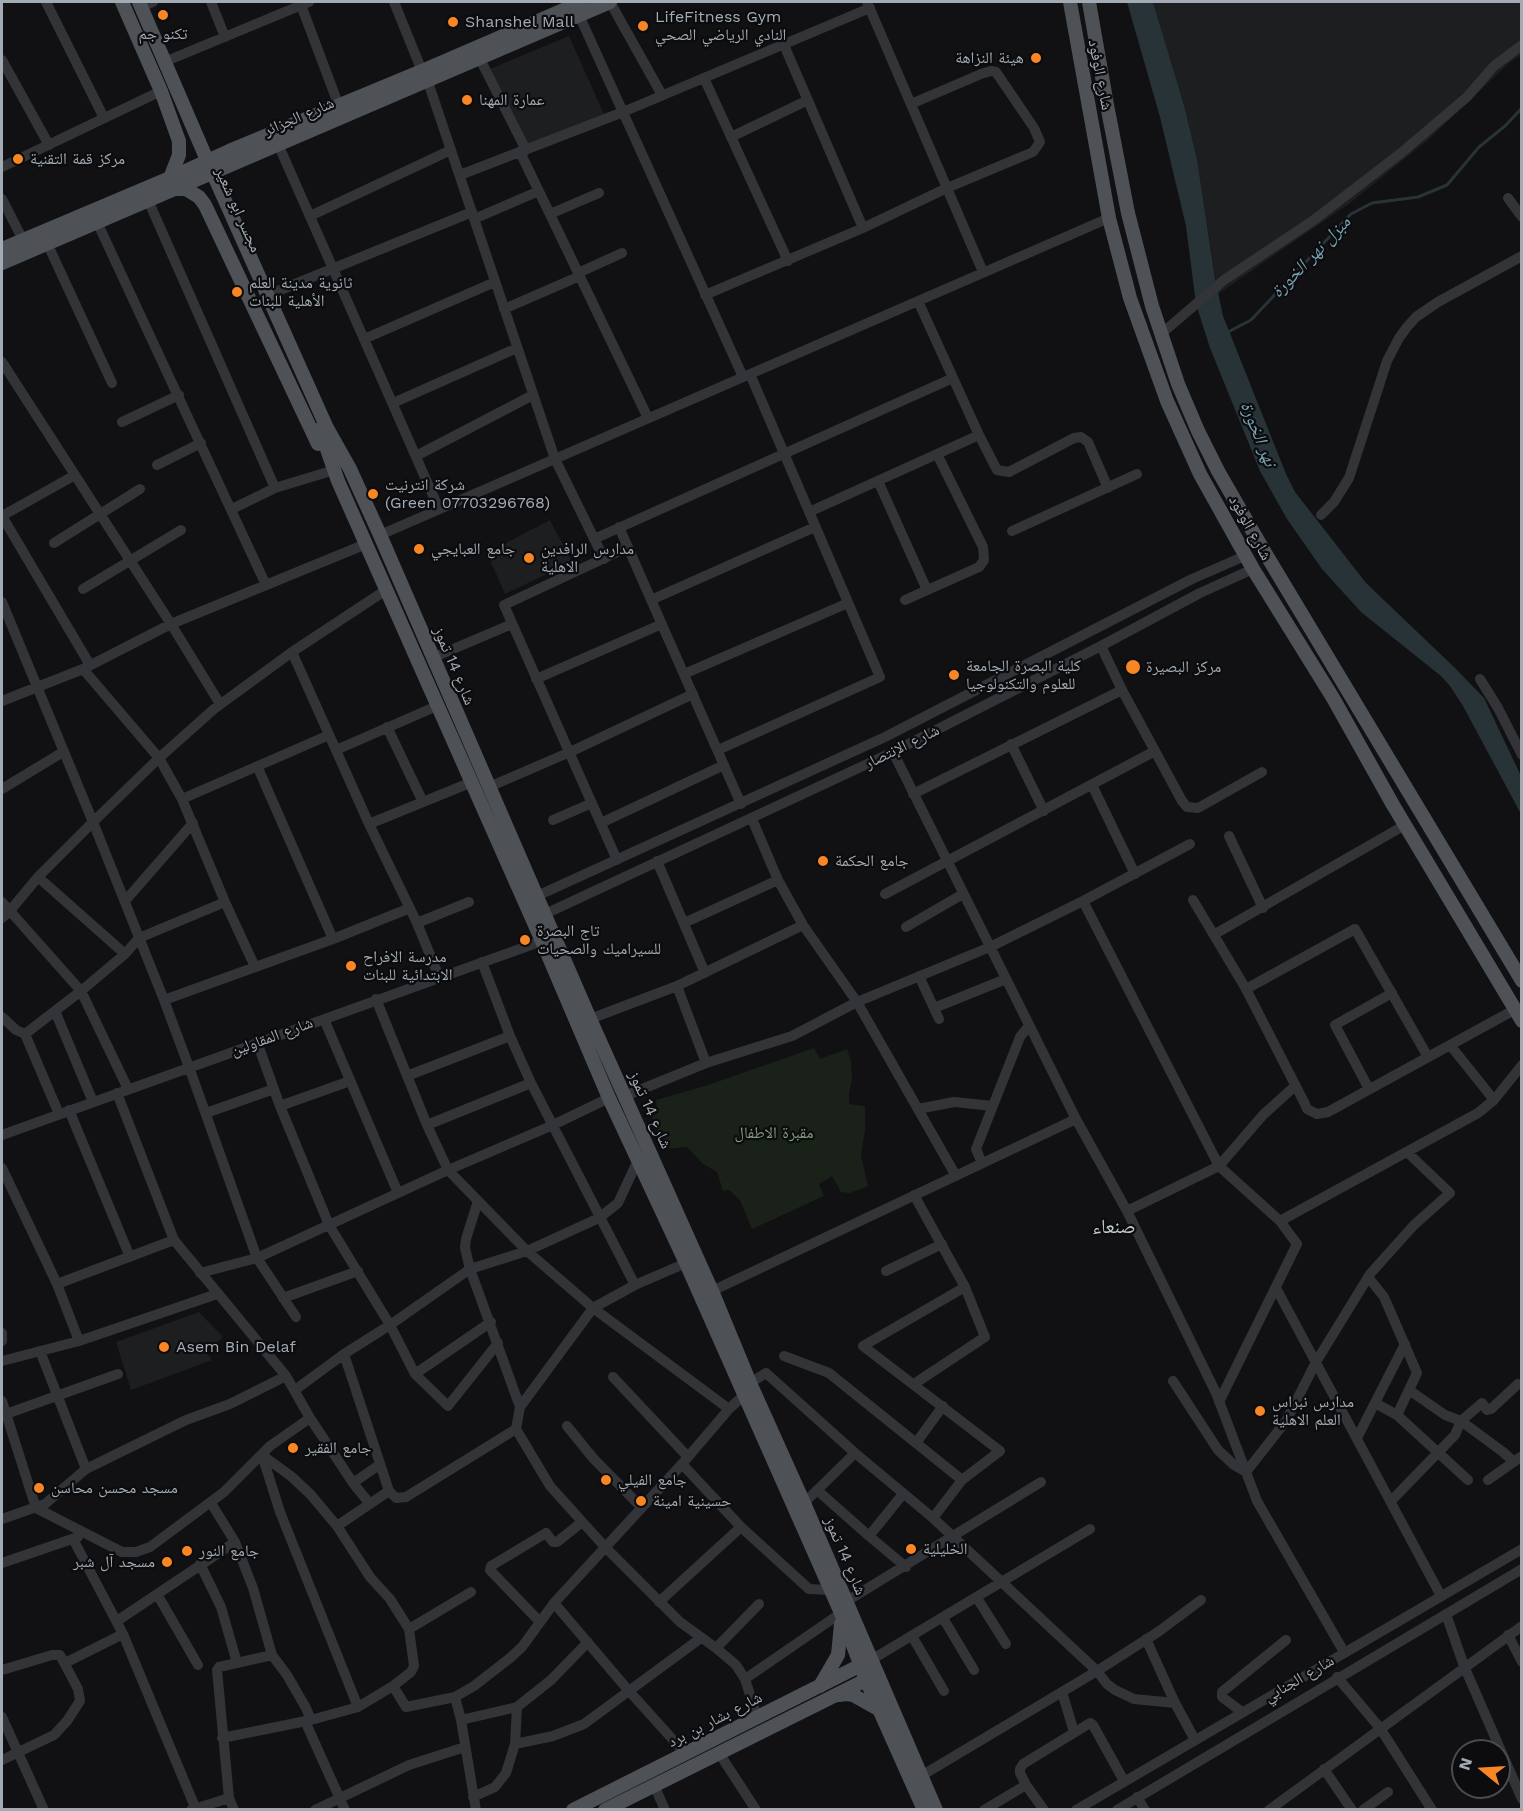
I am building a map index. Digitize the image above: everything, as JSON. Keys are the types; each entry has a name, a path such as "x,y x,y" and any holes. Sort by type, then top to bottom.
{"main road":[{"path":"122,2 161,91 178,141 179,155 172,184 192,192 208,210 334,476"},
{"name":"مجسر ابو شعير","path":"130,2 202,170 324,429"},
{"path":"146,2 204,138 231,157 226,178 228,196 248,236 350,469"},
{"name":"مجسر ابو شعير","path":"146,2 210,167 324,429"},
{"name":"شارع الجزائر","path":"231,157 278,144 425,75 581,8 610,2"},
{"name":"شارع الوفود","path":"1070,2 1109,218 1130,298 1167,401 1200,474 1253,568 1333,698 1405,825 1518,1015"},
{"name":"شارع الوفود","path":"1089,2 1128,213 1152,306 1178,384 1198,431 1218,471 1521,981"},
{"name":"شارع الجزائر","path":"2,249 172,184 339,106 479,57 581,8"},
{"path":"178,141 183,147 193,150 201,144 201,131"},
{"name":"شارع الجزائر","path":"2,263 148,200 172,184"},
{"path":"208,210 208,200 212,193 219,191 228,196"},
{"name":"شارع 14 تموز","path":"324,429 350,469 380,535 590,1019 712,1291 747,1389 830,1590 844,1607"},
{"name":"شارع 14 تموز","path":"324,429 334,476 472,782 609,1098 686,1263 804,1503 872,1677 936,1809"},
{"path":"819,1686 838,1655 844,1607"},
{"name":"شارع بشار بن برد","path":"573,1809 866,1663"},
{"name":"شارع 14 تموز","path":"872,1677 878,1709 924,1809"},
{"name":"شارع بشار بن برد","path":"605,1809 872,1677"},
{"path":"831,1697 846,1694 859,1698 878,1709"}],"street":[{"path":"46,2 104,118"},
{"path":"211,2 225,36"},
{"path":"394,2 425,75 555,459 604,559"},
{"path":"610,2 662,95"},
{"path":"169,60 305,3 339,106"},
{"path":"460,176 784,45 868,5 983,273"},
{"path":"581,8 623,112 705,295 784,452 880,677 718,750"},
{"path":"784,45 863,228"},
{"path":"1161,334 1224,280 1314,220 1401,153 1467,97 1494,66 1521,45"},
{"path":"479,57 539,191 648,418"},
{"path":"2,60 49,145"},
{"path":"705,295 788,261 947,188 1033,152 1040,142 1034,128 996,72 991,71 911,104"},
{"path":"704,78 788,261"},
{"path":"2,167 161,91"},
{"path":"731,137 808,100"},
{"path":"278,144 439,509"},
{"path":"310,216 451,150"},
{"path":"273,293 332,268 539,191"},
{"path":"550,214 599,193"},
{"path":"1508,198 1521,217"},
{"path":"2,199 23,240"},
{"path":"148,200 275,488"},
{"path":"380,535 1109,218"},
{"path":"97,222 266,585"},
{"path":"47,243 112,383"},
{"path":"504,309 622,253"},
{"path":"1321,515 1334,502 1349,478 1387,362 1407,327 1416,317 1438,302 1521,256"},
{"path":"364,339 495,282"},
{"path":"918,301 995,468 1006,473 1074,438 1084,438 1088,442 1108,488"},
{"path":"393,403 517,348"},
{"path":"2,362 220,704"},
{"path":"594,538 953,378"},
{"path":"122,422 179,395"},
{"path":"416,456 533,395"},
{"path":"809,512 979,435"},
{"path":"157,465 201,443"},
{"path":"905,600 979,567 985,556 983,547 937,454"},
{"path":"1012,531 1137,474"},
{"path":"75,475 2,516 86,667 159,758 182,799 255,968"},
{"path":"232,509 275,488 334,476"},
{"path":"878,481 927,590"},
{"path":"54,543 140,489"},
{"path":"619,527 741,804"},
{"path":"651,600 816,527"},
{"path":"83,589 181,530"},
{"path":"2,701 86,667 171,624 366,544"},
{"path":"617,860 504,605 628,547"},
{"name":"شارع الإنتصار","path":"537,896 885,737 1192,579 1247,555"},
{"name":"شارع الإنتصار","path":"545,915 893,752 1200,593 1253,568"},
{"path":"1192,579 1200,593"},
{"path":"5,915 38,877 93,822 159,758 220,704 292,652 386,590"},
{"path":"2,602 4,614 93,822 164,1000 257,1258 296,1317"},
{"path":"684,674 848,603"},
{"path":"432,658 512,624"},
{"path":"536,679 662,624"},
{"path":"1101,646 1182,801 1191,808 1202,807 1262,772"},
{"path":"292,652 369,824 417,923 439,977"},
{"path":"1480,679 1498,708 1521,755"},
{"path":"913,794 1122,690"},
{"path":"489,787 693,694"},
{"path":"336,750 437,706"},
{"path":"387,727 423,802"},
{"path":"182,799 258,768 329,735"},
{"path":"1011,744 1044,811"},
{"path":"885,894 1155,751"},
{"path":"2,789 63,752"},
{"path":"893,752 1076,1119 1127,1211 1219,1402 1257,1501 1344,1652"},
{"path":"601,823 724,765"},
{"path":"258,768 333,939"},
{"path":"369,824 472,782"},
{"path":"1092,785 1135,874"},
{"path":"554,820 592,803"},
{"path":"752,819 778,880 803,925 857,1002 956,1176"},
{"path":"125,901 193,823"},
{"path":"1215,934 1405,825"},
{"path":"1228,836 1263,908"},
{"path":"625,1096 706,1063 792,1036 857,1002 990,947 1190,844"},
{"path":"657,861 705,973"},
{"path":"584,876 591,892"},
{"path":"38,877 125,954"},
{"path":"684,923 778,880"},
{"path":"906,927 963,894"},
{"path":"1194,900 1246,989 1307,1108 1317,1114 1328,1112 1450,1045 1518,1015"},
{"path":"1083,901 1219,1166 1280,1221 1297,1244 1219,1402"},
{"path":"2,902 5,915 81,992 128,1089"},
{"path":"25,1034 81,992 125,954 139,938 225,902"},
{"path":"417,923 469,902"},
{"path":"164,1000 333,939 410,908"},
{"path":"590,1019 677,986 803,925"},
{"path":"1246,989 1355,928 1428,1057"},
{"name":"شارع المقاولين","path":"2,1135 542,941"},
{"path":"482,962 510,1036 531,1083 634,1286"},
{"path":"919,976 939,1019"},
{"path":"934,1008 1006,979"},
{"path":"677,986 706,1063"},
{"path":"1369,1089 1335,1025 1392,993"},
{"path":"376,999 427,1125 448,1170 527,1251 593,1308 729,1409"},
{"path":"55,1011 93,1102"},
{"path":"2,1017 16,1030 25,1034 64,1112 130,1257"},
{"path":"324,1018 398,1193"},
{"path":"982,1163 976,1149 1020,1037 1029,1026"},
{"path":"407,1076 510,1036"},
{"path":"257,1042 280,1106 329,1225 390,1325 415,1374 447,1406 498,1343"},
{"path":"1450,1045 1494,1100"},
{"path":"1280,1221 1478,1113 1494,1100 1521,1065"},
{"path":"280,1106 350,1081"},
{"path":"427,1125 531,1083"},
{"path":"1127,1211 1219,1166 1263,1115 1295,1086"},
{"path":"206,1113 274,1089"},
{"path":"117,1093 174,1240 286,1376 310,1418 353,1483 370,1504"},
{"path":"200,1273 257,1258 609,1098"},
{"path":"918,1110 954,1102 993,1106"},
{"path":"712,1291 1076,1119"},
{"path":"1246,1472 1286,1421 1316,1362 1368,1277 1414,1225 1450,1193 1408,1153"},
{"path":"295,1390 470,1269 527,1251 599,1218 618,1203 638,1160"},
{"path":"2,1168 57,1284 79,1341"},
{"path":"914,1195 965,1287 985,1336 914,1384"},
{"path":"478,1201 465,1248 470,1269 520,1407"},
{"path":"57,1284 174,1240"},
{"path":"886,1271 942,1244"},
{"path":"686,1263 634,1286 593,1308 520,1407 516,1430 550,1486 605,1547 680,1622 736,1665 745,1679 757,1717"},
{"path":"283,1298 358,1271"},
{"path":"1368,1277 1384,1297 1417,1373 1396,1415"},
{"path":"933,1518 962,1480 1000,1450 863,1346 965,1287"},
{"path":"1276,1288 1441,1596"},
{"path":"2,1361 79,1341 217,1294"},
{"path":"415,1374 491,1322"},
{"path":"2,1333 2,1341"},
{"path":"1357,1438 1405,1344"},
{"path":"40,1351 86,1469"},
{"path":"344,1354 379,1465 389,1491 396,1498 406,1497 516,1430"},
{"path":"784,1356 829,1373 962,1480"},
{"path":"393,1686 406,1707 455,1697 474,1686 510,1658 522,1647 554,1603 747,1389 766,1373 855,1453 933,1518 1097,1671 1107,1684 1134,1699 1175,1703"},
{"path":"6,1414 118,1374"},
{"path":"2,1519 45,1504 86,1469 186,1420 230,1404 286,1376"},
{"path":"613,1377 741,1527 809,1589 830,1590"},
{"path":"1173,1381 1218,1450 1234,1465 1246,1472"},
{"path":"1391,1501 1455,1435 1461,1422 1482,1403 1487,1410 1491,1409 1518,1384"},
{"path":"1409,1390 1445,1415 1461,1422 1503,1452 1519,1459"},
{"path":"2,1401 36,1508 122,1552 136,1552 150,1547 224,1492 270,1446 310,1418"},
{"path":"1374,1403 1396,1415 1468,1480"},
{"path":"916,1443 943,1406"},
{"path":"567,1426 593,1458 642,1508"},
{"path":"804,1503 855,1453"},
{"path":"222,1738 358,1707 393,1686 411,1672 414,1666 408,1629 390,1599 370,1577 337,1526 311,1495 292,1477 262,1455"},
{"path":"262,1455 280,1512 358,1707"},
{"path":"1488,1480 1519,1459"},
{"path":"353,1483 379,1465"},
{"path":"745,1679 844,1607 1041,1482"},
{"path":"817,1490 906,1567"},
{"path":"337,1526 389,1491"},
{"path":"868,1536 903,1494"},
{"path":"210,1503 235,1542 253,1588 272,1655 292,1683 345,1809"},
{"path":"539,1621 489,1570 491,1566 546,1533 553,1542 557,1542 582,1522"},
{"path":"659,1602 741,1527"},
{"path":"866,1663 1002,1584 1090,1529"},
{"path":"2,1563 86,1533"},
{"path":"73,1539 123,1634 193,1808 229,1798"},
{"path":"117,1621 235,1542"},
{"name":"شارع الجنابي","path":"1076,1809 1521,1549"},
{"path":"200,1564 221,1607 237,1663"},
{"name":"شارع الجنابي","path":"1117,1809 1521,1569"},
{"path":"408,1629 471,1592"},
{"path":"157,1594 198,1665"},
{"path":"977,1598 1006,1644"},
{"path":"921,1776 1097,1671 1201,1600"},
{"path":"554,1603 685,1753"},
{"path":"716,1648 759,1604"},
{"path":"1446,1614 1464,1666 1521,1799"},
{"path":"944,1618 974,1670"},
{"path":"1269,1809 1521,1626"},
{"path":"65,1663 123,1634"},
{"path":"1508,1635 1521,1662"},
{"path":"912,1636 944,1691"},
{"path":"515,1744 543,1738 584,1724 701,1638"},
{"path":"1146,1639 1175,1703 1195,1740"},
{"path":"1242,1712 1222,1697 1222,1692 1286,1640"},
{"path":"461,1720 518,1707 551,1680 588,1642"},
{"path":"2,1670 52,1655 60,1655 78,1689 80,1701 67,1722 54,1735 2,1760"},
{"path":"234,1809 229,1798 217,1670 219,1667 272,1655"},
{"path":"1337,1677 1380,1728 1432,1809"},
{"path":"1062,1692 1074,1732"},
{"path":"455,1697 476,1809"},
{"path":"473,1797 495,1787 506,1773 515,1744 518,1707"},
{"path":"2,1717 44,1809"},
{"path":"1044,1809 1026,1785 1020,1768 1085,1724 1093,1725 1124,1781"},
{"path":"315,1809 409,1765 465,1747"},
{"path":"719,1753 756,1809"},
{"path":"1324,1769 1352,1809"},
{"path":"654,1785 665,1809"},
{"path":"984,1809 1026,1785"},
{"path":"1363,1809 1388,1792"},
{"path":"1137,1797 1145,1809"}],"shaded area":[{"path":"1153,2 1521,2 1521,55 1508,64 1428,140 1350,203 1218,294 1197,159 1184,105"},
{"path":"569,36 604,114 527,144 490,69"},
{"name":"مدارس الرافدين اﻻهلية","path":"550,520 572,562 505,594 487,553"},
{"name":"Asem Bin Delaf","path":"199,1312 223,1337 206,1352 212,1360 131,1390 116,1342"}],"green space":[{"name":"مقبرة الاطفال","path":"814,1048 820,1059 847,1049 851,1061 852,1079 849,1104 865,1106 865,1130 861,1155 868,1186 850,1193 841,1192 832,1176 819,1184 824,1196 752,1229 740,1200 729,1190 723,1191 717,1172 703,1164 687,1147 665,1149 652,1117 658,1113 656,1100 708,1085"}],"water":[{"name":"نهر الخورة","path":"1127,2 1153,2 1184,105 1197,159 1223,316 1286,474 1295,492 1366,583 1484,698 1521,776 1521,814 1450,686 1441,676 1361,612 1322,569 1287,519 1260,471 1210,348 1196,304 1186,226 1160,117"}],"waterway":[{"name":"مبزل نهر الخورة","path":"1226,333 1251,320 1351,214 1372,203 1418,197 1447,185 1479,147 1505,126 1522,108"}],"place":[{"name":"تكنو جم","path":"163,15"},
{"name":"Shanshel Mall","path":"453,22"},
{"name":"LifeFitness Gym النادي الرياضي الصحي","path":"643,26"},
{"name":"هيئة النزاهة","path":"1036,58"},
{"name":"عمارة المهنا","path":"467,100"},
{"name":"مركز قمة التقنية","path":"18,159"},
{"name":"ثانوية مدينة العلم الأهلية للبنات","path":"237,292"},
{"name":"شركة انترنيت (Green 07703296768)","path":"373,494"},
{"name":"جامع العبايجي","path":"419,549"},
{"name":"مدارس الرافدين اﻻهلية","path":"529,558"},
{"name":"مركز البصيرة","path":"1133,667"},
{"name":"كلية البصرة الجامعة للعلوم والتكنولوجيا","path":"954,675"},
{"name":"جامع الحكمة","path":"823,861"},
{"name":"تاج البصرة للسيراميك والصحيات","path":"525,940"},
{"name":"مدرسة اﻻفراح اﻻبتدائية للبنات","path":"351,966"},
{"name":"Asem Bin Delaf","path":"164,1347"},
{"name":"مدارس نبراس العلم الاهلية","path":"1260,1411"},
{"name":"جامع الفقير","path":"293,1448"},
{"name":"جامع الفيلي","path":"606,1480"},
{"name":"مسجد محسن محاسن","path":"39,1488"},
{"name":"حسينية امينة","path":"641,1501"},
{"name":"الخليلية","path":"911,1549"},
{"name":"جامع النور","path":"187,1551"},
{"name":"مسجد آل شبر","path":"167,1562"}],"district":[{"name":"صنعاء","path":"1114,1227"}]}
